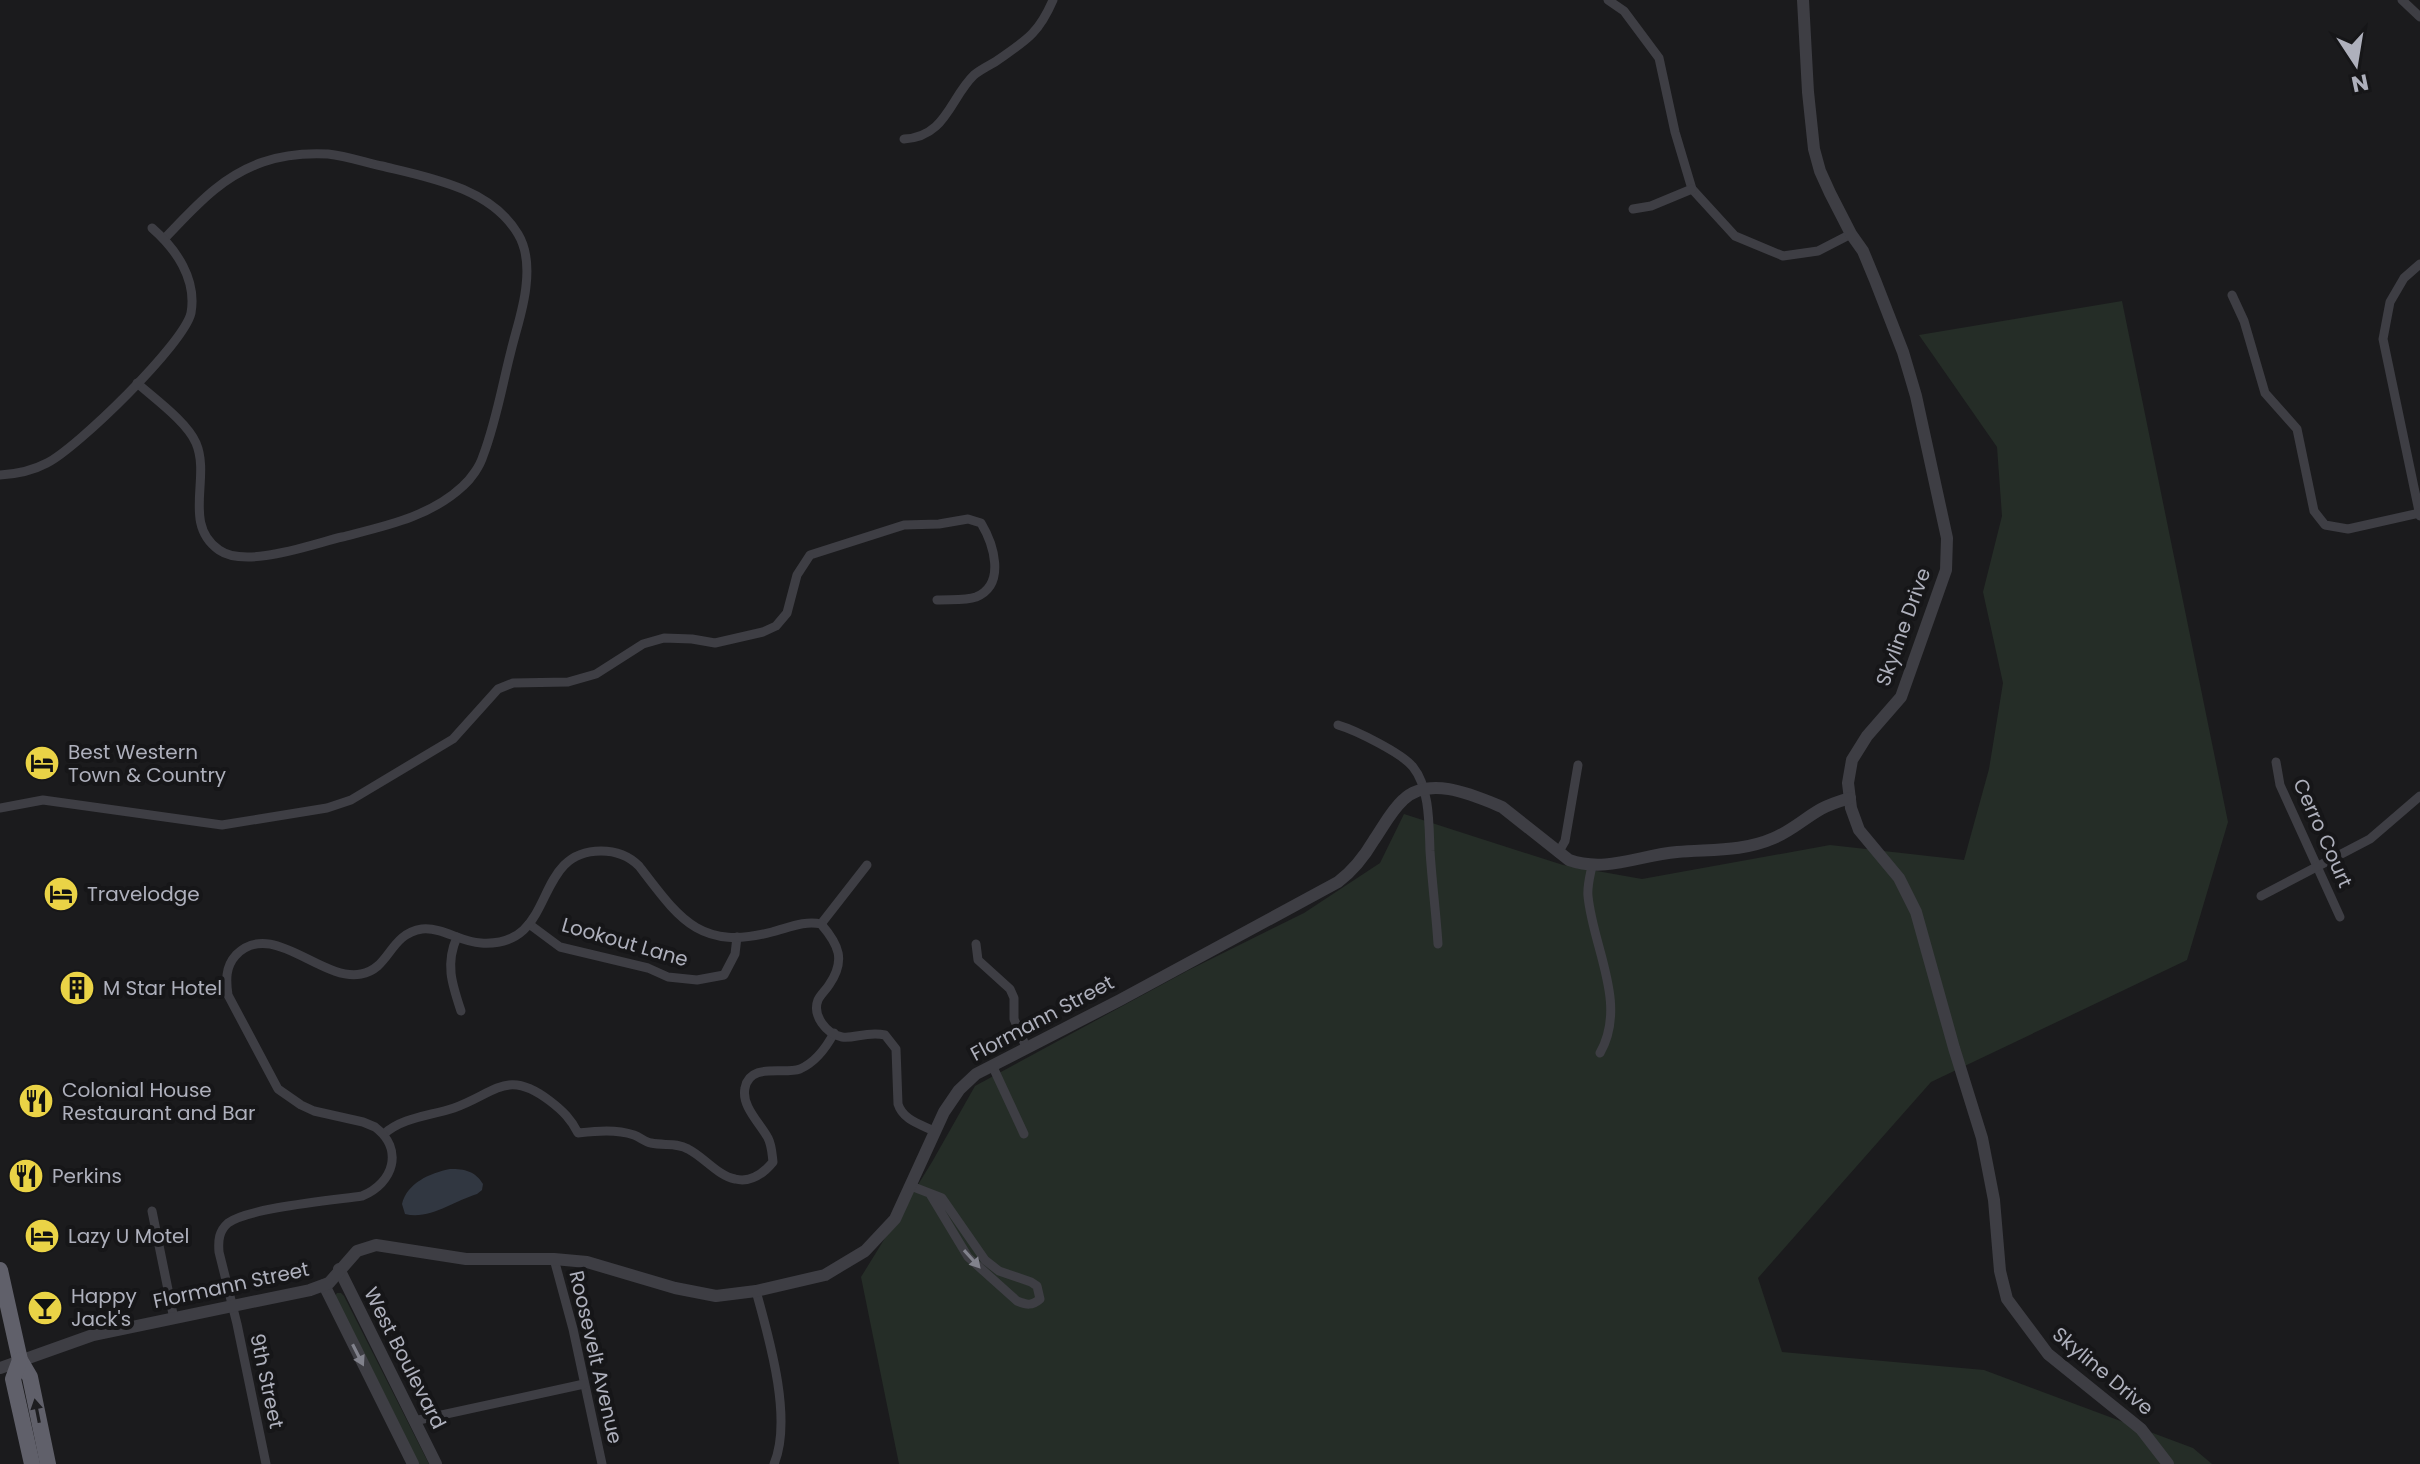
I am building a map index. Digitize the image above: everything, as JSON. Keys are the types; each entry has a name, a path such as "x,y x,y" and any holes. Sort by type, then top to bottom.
{"highway":[{"path":"0,1270 20,1360 30,1377 48,1464"},
{"path":"20,1360 13,1379 32,1464"}],"street":[{"path":"904,139 913,139 943,121 974,76 1031,37 1044,20 1053,0"},
{"path":"1608,0 1624,11 1659,58 1675,132 1692,189 1735,236 1783,256 1818,251 1851,234"},
{"name":"Skyline Drive","path":"1803,0 1814,149 1820,171 1869,265 1903,352 1916,396 1947,538 1946,570 1901,697 1867,736 1852,760 1848,783 1850,798 1859,830 1899,878 1916,912 1982,1138 1994,1200 2000,1271 2007,1299 2048,1354 2141,1429 2168,1464"},
{"path":"2402,0 2420,17"},
{"path":"137,383 188,430 195,442 201,465 200,526 208,540 220,551 233,556 268,555 414,516 443,501 465,484 482,459 526,287 525,247 518,232 503,214 478,197 428,176 329,154 297,155 265,162 230,176 203,198 164,239"},
{"path":"1633,209 1651,206 1692,189"},
{"path":"0,475 31,471 69,450 115,407 183,331 191,314 188,279 173,249 152,228"},
{"path":"2232,295 2244,321 2265,393 2297,429 2314,511 2325,525 2348,529 2420,514 2383,339 2390,302 2404,278 2420,264"},
{"path":"0,808 43,800 222,825 327,808 351,800 453,739 498,689 513,683 568,682 596,674 643,644 664,638 715,643 763,632 776,626 787,613 797,575 810,555 904,525 968,519 981,523 993,548 996,565 991,581 975,598 937,600"},
{"path":"1338,725 1405,760 1414,768 1430,817 1438,944"},
{"name":"Cerro Court","path":"2276,762 2280,785 2340,917"},
{"path":"1558,853 1565,841 1578,765"},
{"path":"1423,789 1447,789 1502,807 1558,853 1569,860 1592,866 1675,852 1744,848 1773,839 1821,809 1850,798"},
{"name":"Flormann Street","path":"0,1368 93,1335 324,1285 357,1251 376,1245 466,1259 587,1262 716,1296 756,1291 825,1275 865,1251 895,1219 934,1131 959,1090 976,1074 1338,882 1362,860 1402,801 1423,789"},
{"path":"2261,896 2370,839 2420,796"},
{"path":"834,1033 825,1049 806,1065 795,1071 761,1071 747,1082 745,1099 769,1140 773,1162 764,1173 737,1180 676,1145 651,1143 634,1135 607,1130 578,1133 570,1118 533,1088 521,1084 509,1083 453,1108 395,1124 384,1134 363,1122 314,1111 278,1089 228,995 226,982 231,961 248,947 270,944 337,973 361,974 381,964 392,946 410,932 436,929 479,943 503,941 529,924 556,872 567,861 581,853 605,850 633,859 683,920 708,932 737,937 764,934 806,923 821,924 836,941 839,960 838,971 820,996 817,1014 827,1030 834,1033 842,1037 872,1032 885,1035 896,1049 900,1111 906,1118 934,1131"},
{"path":"821,924 867,865"},
{"path":"1592,866 1588,893 1610,995 1612,1025 1600,1053"},
{"name":"Lookout Lane","path":"529,924 560,947 684,980 724,975 735,954 737,937"},
{"path":"457,937 449,967 450,980 461,1011"},
{"path":"976,944 978,960 1010,989 1014,998 1014,1019 1026,1047"},
{"path":"992,1065 1024,1134"},
{"name":"9th Street","path":"266,1464 218,1243 225,1227 237,1218 362,1196 373,1191 382,1184 390,1169 391,1154 384,1134"},
{"path":"911,1186 942,1198 985,1260 999,1271 1037,1286 1040,1299 1026,1305 1017,1301 968,1257 930,1194"},
{"path":"152,1211 174,1319"},
{"name":"Roosevelt Avenue","path":"554,1259 602,1464"},
{"name":"West Boulevard","path":"339,1269 436,1464"},
{"name":"West Boulevard","path":"324,1285 413,1464"},
{"path":"756,1291 782,1407 781,1438 774,1464"},
{"path":"414,1421 584,1384"}],"shaded area":[{"path":"2122,301 2228,822 2187,960 1931,1082 1758,1278 1782,1352 1984,1370 2193,1448 2212,1464 899,1464 861,1277 975,1086 1187,971 1304,913 1380,863 1404,814 1563,865 1642,879 1830,845 1964,860 1989,769 2003,683 1983,592 2002,516 1997,447 1919,335"},
{"path":"450,1169 473,1174 483,1184 482,1190 433,1212 405,1214 402,1204 414,1185 427,1176"},
{"path":"337,1293 344,1296 429,1464 417,1464 334,1297"}],"place":[{"name":"Best Western Town & Country","path":"42,763"},
{"name":"Travelodge","path":"61,894"},
{"name":"M Star Hotel","path":"77,988"},
{"name":"Colonial House Restaurant and Bar","path":"36,1101"},
{"name":"Perkins","path":"26,1176"},
{"name":"Lazy U Motel","path":"42,1236"},
{"name":"Happy Jack's","path":"45,1308"}]}
